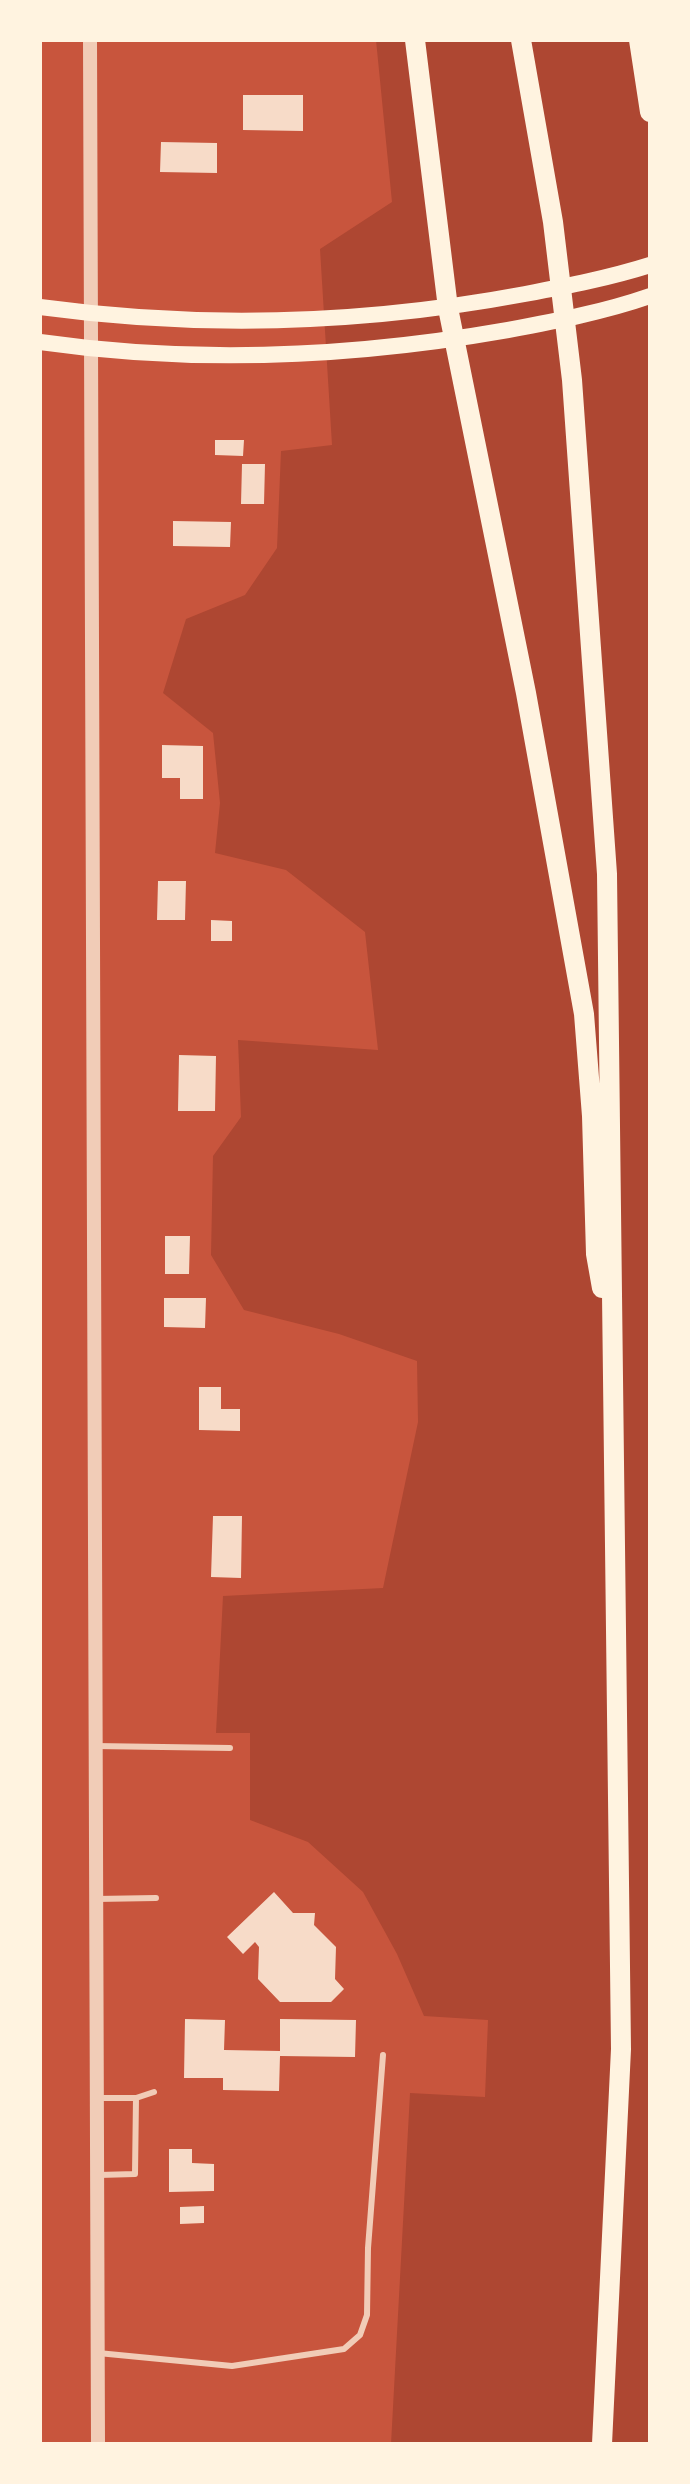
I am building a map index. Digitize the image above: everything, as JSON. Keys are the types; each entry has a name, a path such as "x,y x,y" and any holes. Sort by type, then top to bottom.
{"highway":[{"path":"415,40 448,308 529,707 584,1014 592,1116 596,1254 613,1359"},
{"path":"521,40 553,222 572,380 607,874 621,2049 602,2444"},
{"path":"639,40 650,112"}],"main road":[{"path":"40,307 91,314 187,320 316,319 448,308 588,282 650,265"},
{"path":"40,342 155,354 277,353 406,346 574,318 650,296"}],"street":[{"path":"90,40 98,2444"}],"lane":[{"path":"95,1746 230,1748"},
{"path":"96,1899 156,1898"},
{"path":"98,2353 232,2366 344,2349 360,2335 367,2315 368,2248 383,2055"},
{"path":"97,2098 136,2098 154,2092"},
{"path":"98,2175 135,2174 136,2098"}],"shaded area":[{"path":"376,40 650,40 650,2444 391,2444 410,2093 485,2097 488,2020 424,2016 397,1954 363,1892 308,1842 250,1820 250,1733 216,1733 223,1596 383,1588 418,1422 417,1361 339,1334 244,1310 211,1255 213,1156 241,1117 238,1040 378,1050 365,932 286,870 215,853 220,803 213,733 163,693 186,619 245,595 277,548 281,451 332,445 320,249 392,202"}],"building":[{"path":"243,95 303,95 303,131 243,130"},
{"path":"161,142 217,143 217,173 160,172"},
{"path":"215,440 244,440 243,456 215,455"},
{"path":"242,464 265,464 264,504 241,504"},
{"path":"173,521 231,522 230,547 173,546"},
{"path":"162,745 203,746 203,799 180,799 180,778 162,778"},
{"path":"158,881 186,881 185,920 157,920"},
{"path":"211,920 232,921 232,941 211,941"},
{"path":"179,1055 216,1056 215,1111 178,1111"},
{"path":"165,1236 190,1236 189,1274 165,1274"},
{"path":"164,1298 206,1298 205,1328 164,1327"},
{"path":"199,1387 221,1387 221,1409 240,1409 240,1431 199,1430"},
{"path":"213,1516 242,1516 241,1578 211,1577"},
{"path":"274,1892 293,1913 315,1913 314,1925 336,1947 335,1979 344,1989 331,2002 280,2002 258,1979 259,1947 255,1942 243,1954 227,1937"},
{"path":"185,2019 225,2020 224,2050 280,2051 280,2019 356,2020 355,2057 280,2056 279,2091 223,2090 223,2078 184,2078"},
{"path":"169,2149 192,2149 192,2163 214,2164 214,2191 169,2192"},
{"path":"204,2206 204,2223 180,2224 180,2207"}]}
